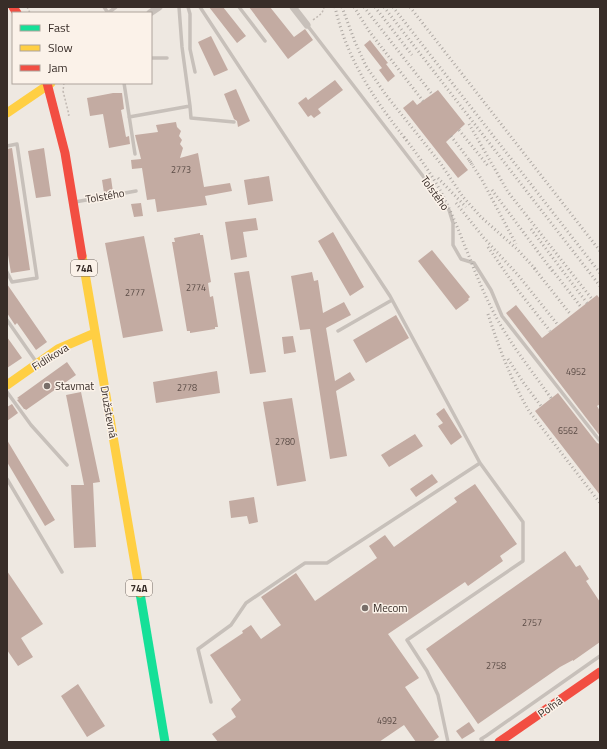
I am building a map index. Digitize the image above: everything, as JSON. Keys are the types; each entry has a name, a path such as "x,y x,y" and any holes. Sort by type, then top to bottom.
{"main road":[{"path":"7,113 48,84"},
{"name":"Družstevná","path":"48,84 65,153 74,202 95,334 165,742"},
{"name":"Fidlikova","path":"7,385 58,349 95,334"},
{"name":"Poľná","path":"499,742 600,672"}],"street":[{"name":"Tolstého","path":"293,7 307,25"}],"lane":[{"path":"180,7 182,47 191,118 234,122"},
{"path":"188,7 190,14 190,49 194,72"},
{"path":"200,7 392,300 480,463 523,522 523,561 407,640 427,671 438,695 448,742"},
{"path":"240,7 265,41"},
{"name":"Tolstého","path":"307,25 449,210 453,223 452,245 461,259 474,263 491,290 502,316 600,441"},
{"path":"152,58 166,58"},
{"path":"124,84 135,154"},
{"path":"129,117 190,106"},
{"path":"7,146 17,144 37,278 12,282 7,272"},
{"name":"Tolstého","path":"74,202 136,191"},
{"path":"338,331 392,300"},
{"path":"7,320 37,363"},
{"path":"7,392 31,425 67,465"},
{"path":"211,702 198,649 231,625 246,603 305,563 327,563 480,463"},
{"path":"7,479 62,572"},
{"path":"484,742 481,739 600,656"}],"path":[{"path":"307,25 324,11 324,7"}],"building":[{"path":"209,7 223,7 246,36 237,43"},
{"path":"249,7 270,7 294,37 305,29 313,40 288,59"},
{"path":"211,36 228,70 214,76 198,42"},
{"path":"370,40 388,63 386,64 395,76 388,82 379,70 382,68 364,45"},
{"path":"335,80 343,90 318,109 321,113 314,118 311,115 308,117 298,103 306,97 308,100"},
{"path":"236,89 250,121 238,127 237,121 234,119 224,94"},
{"path":"438,90 465,124 446,142 468,170 458,178 403,108 413,100 417,105"},
{"path":"113,93 122,93 124,109 121,110 126,137 129,136 130,144 109,148 103,114 90,116 87,98"},
{"path":"176,122 177,127 181,131 179,136 182,140 180,144 183,148 180,158 198,153 204,187 230,183 232,191 205,196 207,205 157,212 155,199 147,200 142,168 132,169 131,160 141,159 135,135 158,132 156,125"},
{"path":"12,148 30,270 11,273 7,249 7,149"},
{"path":"44,148 51,196 36,198 28,151"},
{"path":"269,176 273,201 248,205 244,180"},
{"path":"111,178 113,192 104,193 102,180"},
{"path":"141,203 143,216 134,217 131,204"},
{"path":"256,218 258,230 243,232 247,257 231,260 225,222"},
{"path":"333,232 364,287 350,296 318,241"},
{"path":"200,233 200,235 203,235 211,282 208,283 210,297 213,296 218,327 215,327 215,329 190,333 190,331 187,331 172,242 175,242 174,238"},
{"path":"144,236 163,331 123,338 105,243"},
{"path":"432,250 470,297 468,299 469,300 456,310 418,261"},
{"path":"249,271 266,372 250,374 234,273"},
{"path":"312,272 314,281 318,280 323,313 344,302 351,315 326,328 335,381 350,372 355,380 336,391 347,456 330,459 310,329 300,330 291,276"},
{"path":"7,284 47,342 36,350 17,323 15,325 7,313"},
{"path":"597,295 600,299 600,404 597,406 600,411 600,436 506,313 516,305 542,338"},
{"path":"396,315 409,338 366,363 353,340"},
{"path":"293,336 296,352 284,354 282,337"},
{"path":"7,337 22,358 7,368"},
{"name":"Stavmat","path":"67,362 76,375 26,410 24,409 17,398"},
{"path":"217,371 220,393 156,403 153,382"},
{"path":"81,392 100,482 93,483 96,547 74,548 71,485 84,485 66,395"},
{"path":"558,393 597,443 600,444 600,495 535,411"},
{"path":"292,398 306,481 277,486 263,402"},
{"path":"12,404 18,413 7,421 7,407"},
{"path":"444,408 462,437 451,445 438,426 443,423 436,414"},
{"path":"415,434 423,446 389,467 381,455"},
{"path":"7,440 55,520 45,526 7,462"},
{"path":"432,474 438,482 416,497 410,489"},
{"name":"Mecom","path":"475,484 517,544 500,556 503,561 468,586 465,582 388,634 419,678 405,687 439,737 432,742 416,742 404,725 379,742 218,742 212,734 236,717 231,709 241,700 210,655 243,633 242,631 251,625 261,639 281,625 261,597 296,573 315,601 377,558 369,546 385,535 394,547 457,502 454,498"},
{"path":"254,497 258,522 249,524 247,516 231,518 229,501"},
{"path":"565,551 576,567 580,565 589,579 586,581 600,602 600,642 573,661 560,667 478,724 426,649"},
{"path":"7,571 43,624 21,638 33,657 18,666 7,650"},
{"path":"78,684 105,726 87,737 61,696"},
{"path":"469,722 475,731 462,739 456,731"}],"railway":[{"path":"335,7 340,26 354,62 373,94 407,141"},
{"path":"342,7 366,66 386,95 441,164 463,197 481,217 518,250 537,271"},
{"path":"354,7 369,31 423,101"},
{"path":"364,7 432,94"},
{"path":"375,7 412,55"},
{"path":"384,7 600,286"},
{"path":"393,7 600,273"},
{"path":"410,7 600,251"},
{"path":"469,124 508,192 592,299"},
{"path":"459,130 489,167"},
{"path":"451,136 473,165"},
{"path":"404,137 419,157 441,192 481,285 501,326 551,398"},
{"path":"469,160 482,180 516,244"},
{"path":"438,178 466,207"},
{"path":"492,190 553,272"},
{"path":"456,203 484,238 518,275 558,325"},
{"path":"531,229 587,303"},
{"path":"488,247 517,289 550,331"},
{"path":"550,267 581,307"},
{"path":"534,268 571,315"},
{"path":"488,314 506,364 529,411 600,503"},
{"path":"508,359 541,406"}],"traffic: fast":[{"path":"140,593 165,742"}],"traffic: slow":[{"path":"7,113 50,84"},
{"path":"82,256 140,593"},
{"path":"7,385 58,349 95,333"}],"traffic: jam":[{"path":"13,7 16,12"},
{"path":"47,84 65,153 82,256"},
{"path":"499,742 600,672"}],"place":[{"name":"Stavmat","path":"47,386"},
{"name":"Mecom","path":"365,608"}]}
